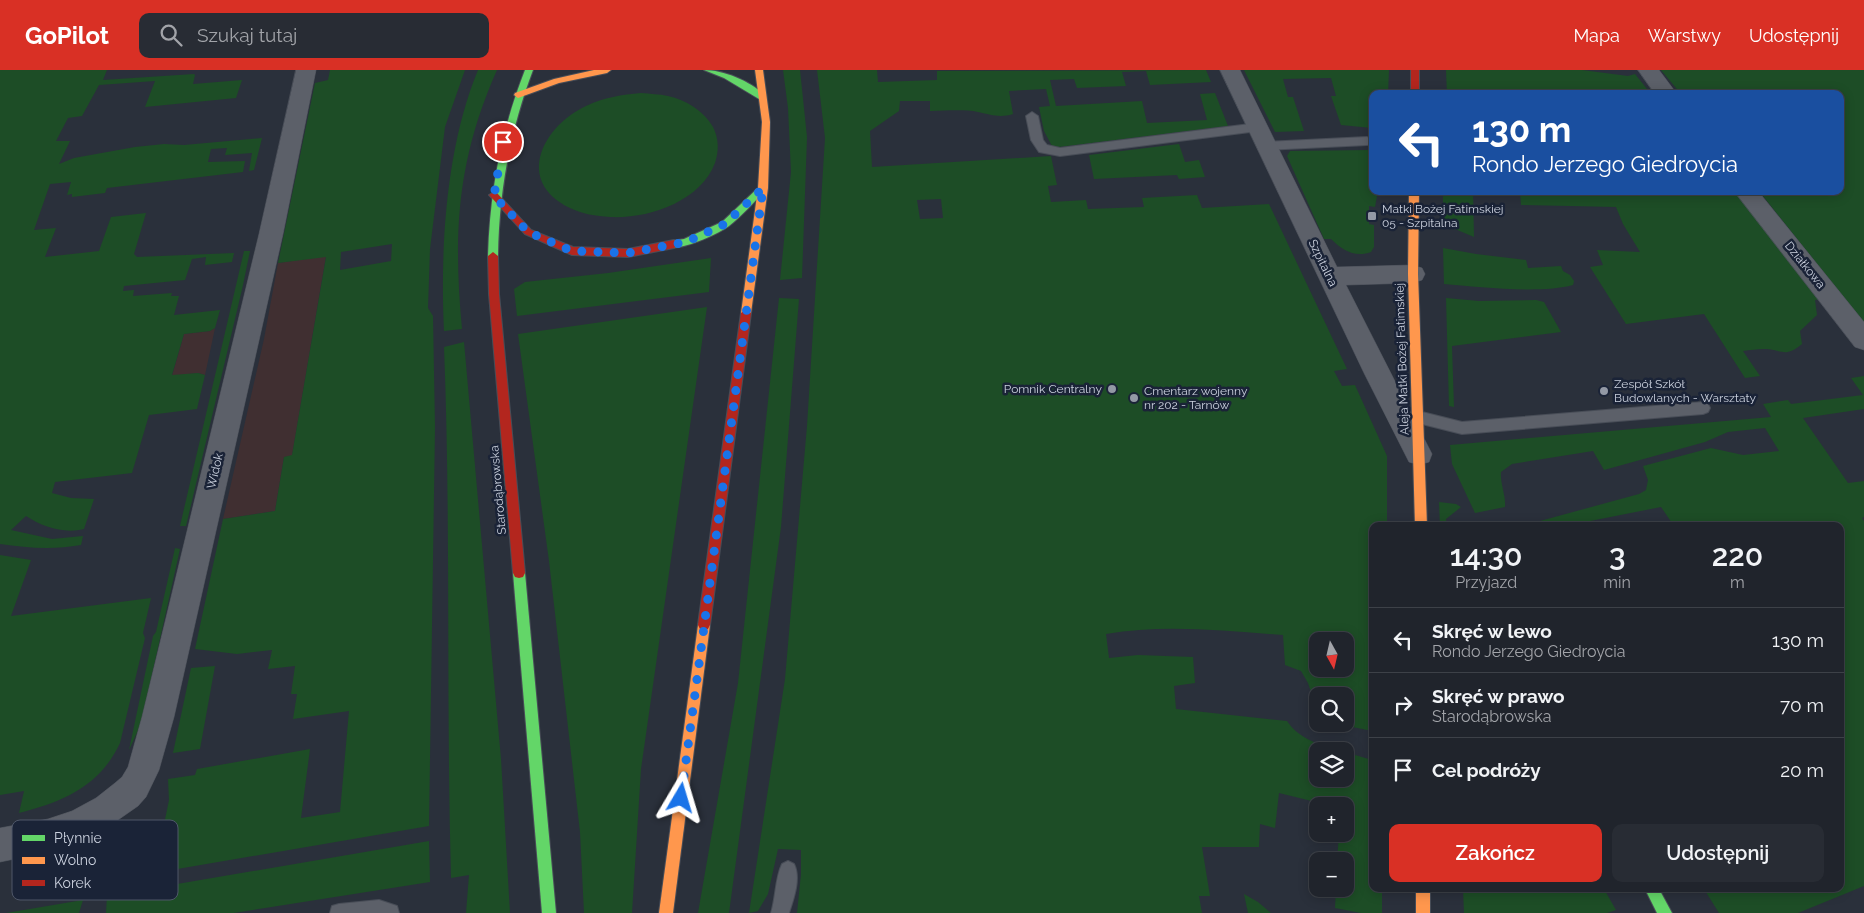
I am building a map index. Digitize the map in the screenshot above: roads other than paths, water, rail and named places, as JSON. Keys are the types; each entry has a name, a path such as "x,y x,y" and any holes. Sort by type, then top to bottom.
{"street":[{"name":"Widok","path":"92,820 115,805 134,788 143,768 158,717 264,263 306,70"},
{"name":"Starodąbrowska","path":"529,70 507,127 494,196 492,244 494,294 549,913"},
{"path":"518,95 558,81 607,70"},
{"path":"708,70 727,76 762,97"},
{"path":"666,913 763,188 766,122 760,70"},
{"name":"Szpitalna","path":"1230,70 1419,454"},
{"path":"1415,70 1415,90"},
{"path":"1648,70 1664,90"},
{"path":"494,196 528,232 572,251 628,253 686,242 725,224 763,188"},
{"name":"Aleja Matki Bożej Fatimskiej","path":"1414,195 1414,274 1421,522"},
{"name":"Działkowa","path":"1748,195 1864,340"},
{"path":"1330,276 1414,274"},
{"path":"1423,892 1423,913"},
{"path":"1654,892 1665,913"}],"lane":[{"path":"1032,116 1036,140 1043,149 1060,152 1262,137 1367,141"},
{"path":"1418,417 1462,428 1703,408"},
{"path":"780,913 785,898 788,870"},
{"path":"339,913 379,909 390,913"}],"place":[{"name":"Matki Bożej Fatimskiej 05 - Szpitalna","path":"1372,216"},
{"name":"Pomnik Centralny","path":"1112,389"},
{"name":"Zespół Szkół Budowlanych - Warsztaty","path":"1604,391"},
{"name":"Cmentarz wojenny nr 202 - Tarnów","path":"1134,398"}]}
